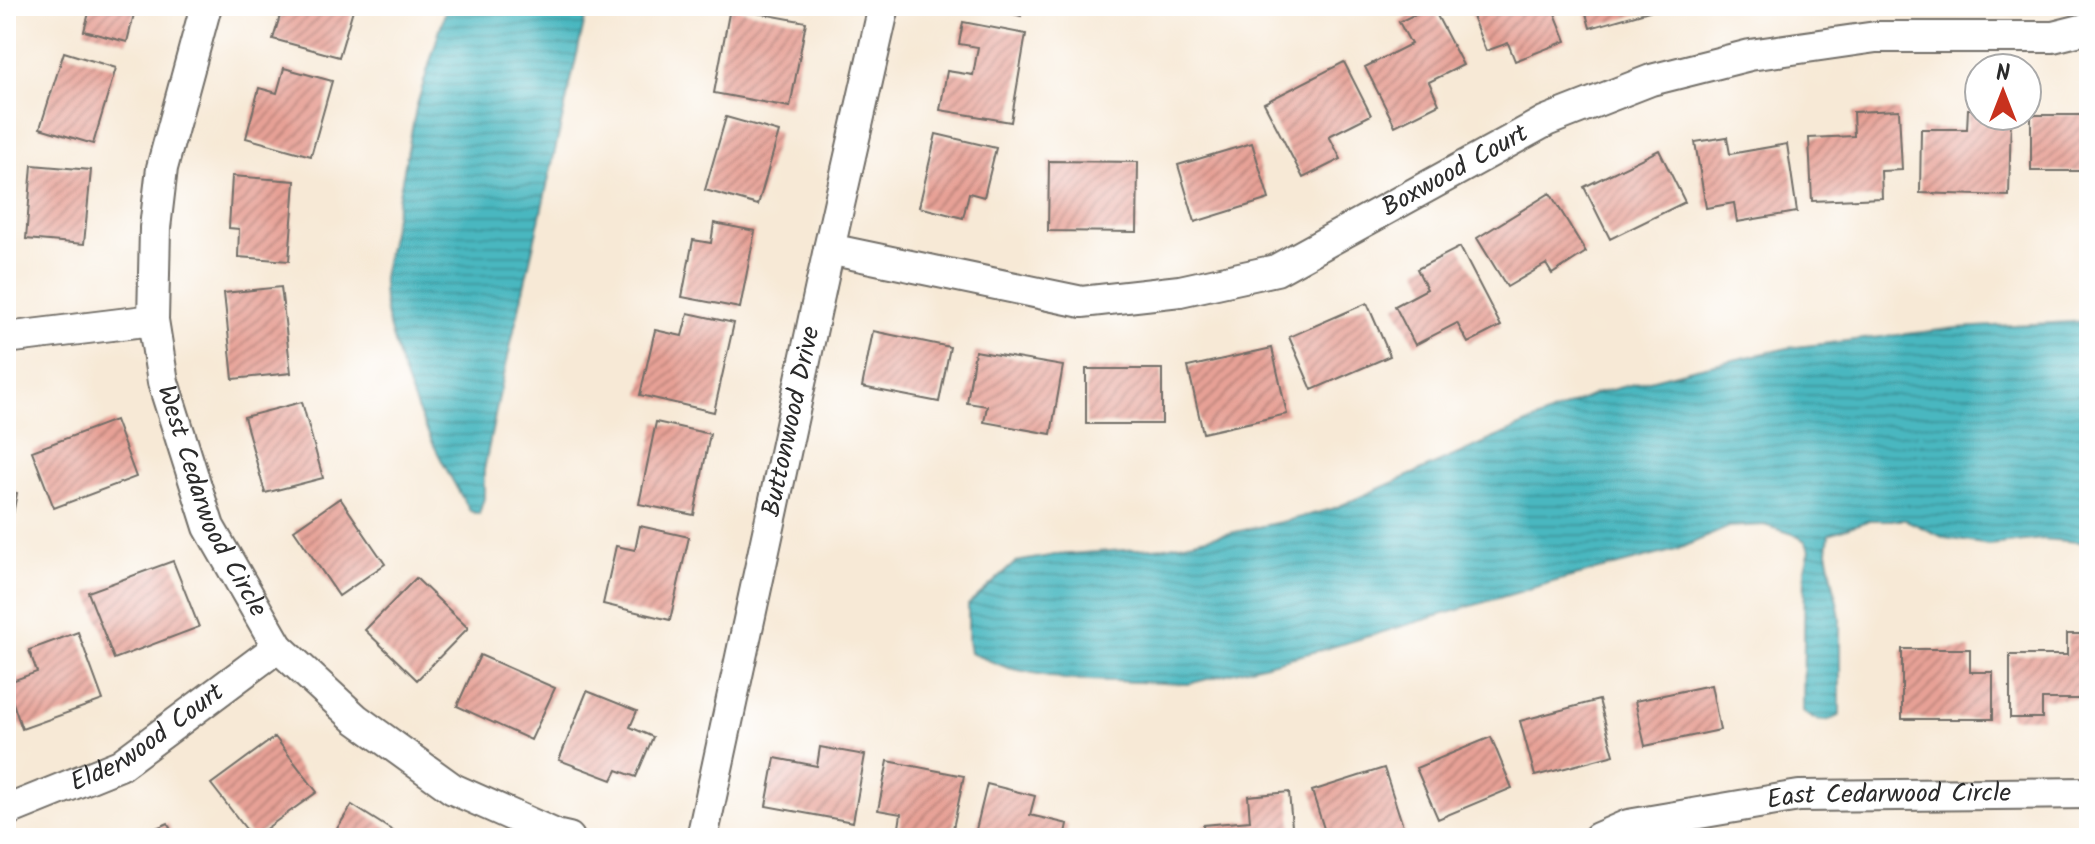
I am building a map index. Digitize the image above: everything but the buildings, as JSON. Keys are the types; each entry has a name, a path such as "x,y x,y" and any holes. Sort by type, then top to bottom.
{"street":[{"name":"West Cedarwood Circle","path":"206,6 162,168 155,228 153,320 163,382 209,527 278,647 356,719 453,789 569,838"},
{"name":"Buttonwood Drive","path":"702,838 884,6"},
{"name":"Boxwood Court","path":"829,249 1082,302 1180,291 1276,270 1546,121 1651,80 1750,55 1876,37 2053,37 2089,28"},
{"path":"6,338 153,320"},
{"name":"Elderwood Court","path":"6,811 120,765 278,647"},
{"name":"East Cedarwood Circle","path":"1598,838 1628,825 1799,796 2089,793"}],"water":[{"path":"447,6 588,6 498,401 479,514 470,511 417,409 391,335 383,294 383,277 416,108"},
{"path":"2089,321 2089,543 2042,539 1989,545 1945,538 1906,520 1870,520 1829,534 1827,551 1840,617 1840,715 1830,720 1812,718 1803,711 1805,568 1810,550 1805,541 1793,534 1765,525 1729,527 1676,550 1556,581 1325,649 1188,684 1064,679 1008,668 970,653 968,605 1016,562 1055,555 1166,547 1335,508 1595,394 1692,369 1788,348 1957,328"}]}
